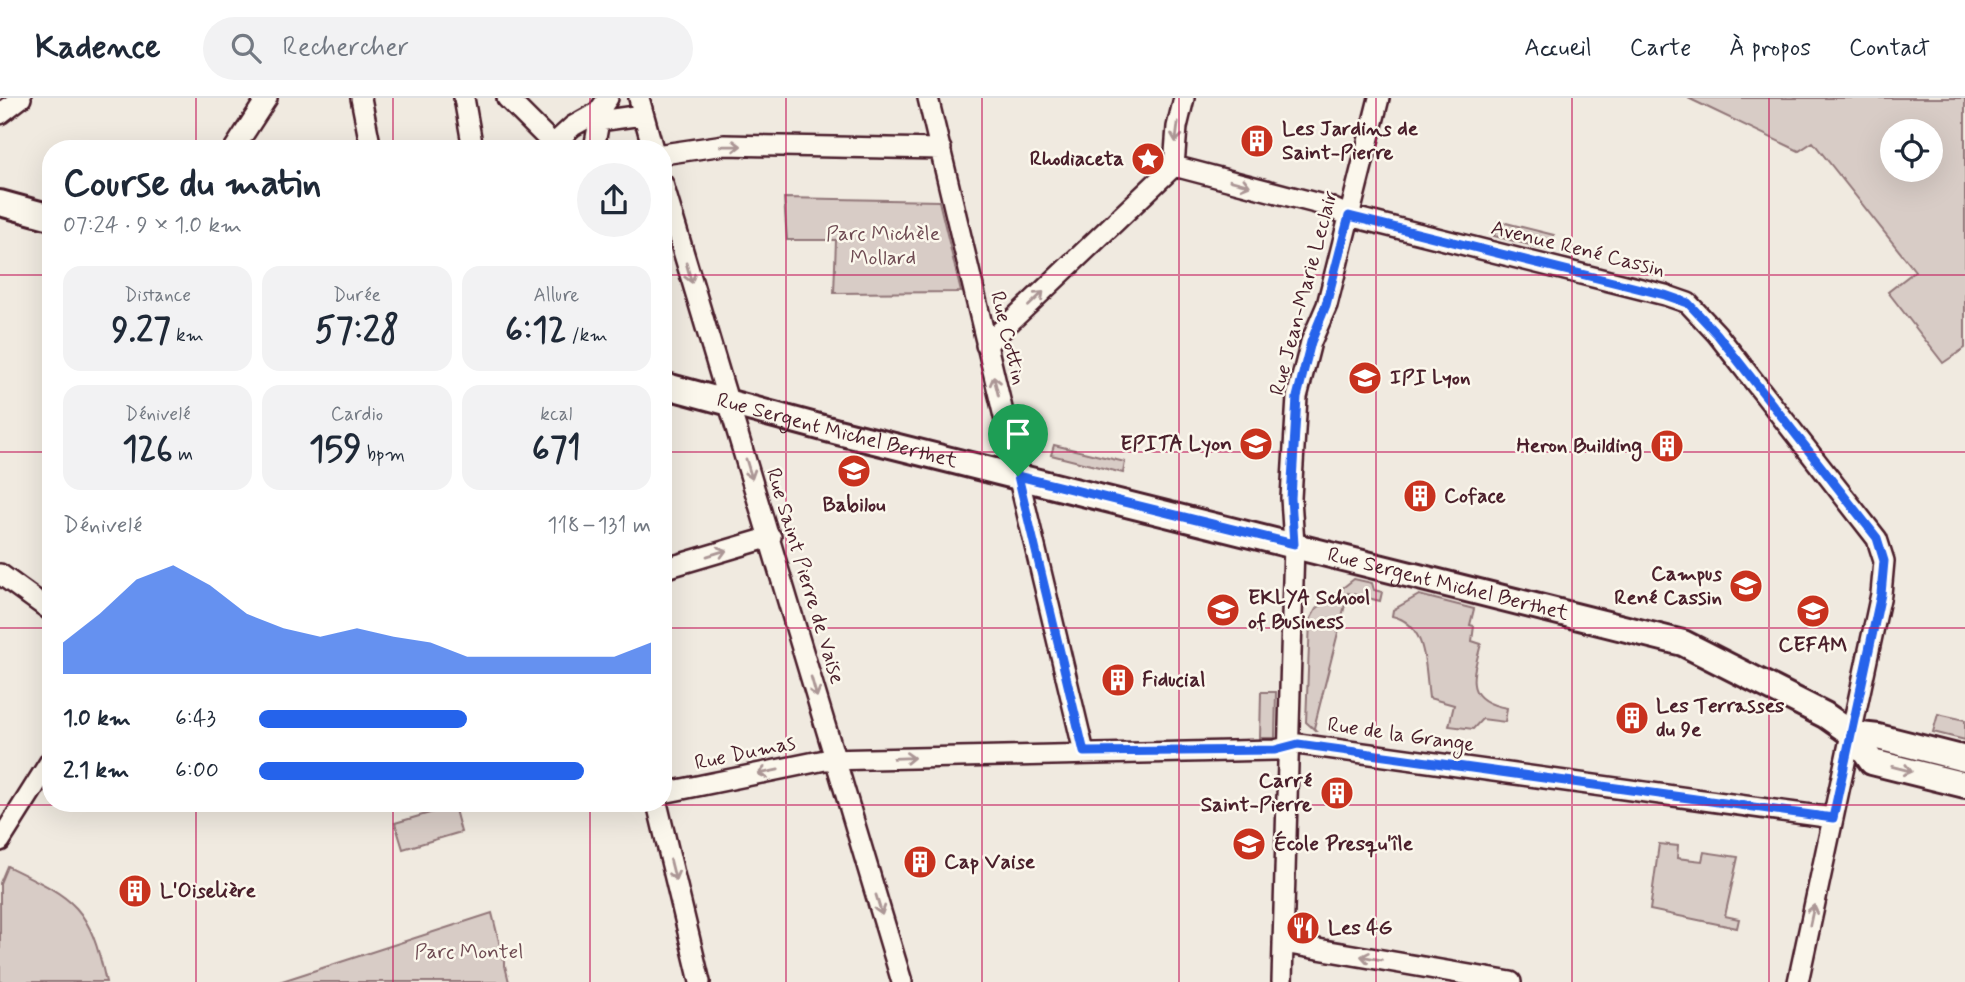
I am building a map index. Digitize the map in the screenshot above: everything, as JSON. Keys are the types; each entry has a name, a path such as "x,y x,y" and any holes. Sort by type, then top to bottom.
{"main road":[{"path":"0,203 42,215"},
{"name":"Rue Sergent Michel Berthet","path":"672,388 1683,643 1825,715 1852,734 1872,762 1965,785"},
{"name":"Rue Sergent Michel Berthet","path":"1852,734 1965,759"}],"street":[{"path":"0,114 21,98"},
{"path":"361,98 369,140"},
{"path":"464,98 471,140"},
{"path":"507,98 546,140"},
{"name":"Rue Cottin","path":"928,98 1084,752"},
{"path":"986,345 1174,166 1177,127 1184,98"},
{"name":"Rue Jean-Marie Leclair","path":"1282,982 1294,544 1291,498 1297,397 1311,342 1324,314 1379,98"},
{"path":"240,140 265,100"},
{"path":"596,140 602,106"},
{"path":"558,140 602,106 641,106 650,140"},
{"path":"672,153 724,145 941,149"},
{"name":"Avenue René Cassin","path":"1174,166 1327,206 1349,216 1594,275 1688,303 1717,334 1877,538 1884,561 1881,594 1798,982"},
{"name":"Rue Saint Pierre de Vaise","path":"672,214 771,537 902,982"},
{"path":"672,566 771,537"},
{"path":"0,574 42,604"},
{"name":"Rue de la Grange","path":"835,760 1287,748 1298,744 1833,818"},
{"name":"Rue Dumas","path":"672,791 835,760"},
{"path":"0,841 42,774"},
{"path":"659,812 701,982"},
{"path":"1283,943 1511,982"}],"green space":[{"path":"1688,98 1965,98 1965,348 1943,363 1888,292 1915,271 1813,142 1799,151"},
{"name":"Parc Michèle Mollard","path":"784,198 939,201 961,292 834,293 836,240 787,240"},
{"path":"1498,221 1554,235 1550,250 1494,236"},
{"path":"1054,445 1125,462 1123,473 1051,455"},
{"path":"1354,579 1372,583 1374,590 1382,592 1380,601 1348,593 1314,728 1317,732 1306,722 1310,620 1316,609"},
{"path":"1419,595 1474,609 1470,625 1474,626 1472,641 1481,644 1475,667 1474,686 1483,699 1507,708 1505,722 1482,719 1473,729 1449,726 1454,705 1429,698 1425,661 1418,638 1404,621 1392,616 1393,610"},
{"path":"1261,692 1276,692 1275,738 1260,738"},
{"path":"1938,714 1965,720 1965,740 1933,732"},
{"path":"433,812 456,812 461,832 403,849 395,823"},
{"path":"1659,844 1678,846 1677,858 1702,861 1704,852 1738,857 1725,916 1739,919 1737,928 1650,910"},
{"path":"7,866 49,887 76,908 93,936 106,982 0,982 0,883"},
{"name":"Parc Montel","path":"492,913 509,982 279,982"}],"place":[{"name":"Les Jardins de Saint-Pierre","path":"1257,141"},
{"name":"Rhodiaceta","path":"1148,159"},
{"name":"IPI Lyon","path":"1365,378"},
{"name":"EPITA Lyon","path":"1256,444"},
{"name":"Heron Building","path":"1667,446"},
{"name":"Babilou","path":"854,471"},
{"name":"Coface","path":"1420,496"},
{"name":"Campus René Cassin","path":"1746,586"},
{"name":"EKLYA School of Business","path":"1223,610"},
{"name":"CEFAM","path":"1813,611"},
{"name":"Fiducial","path":"1118,680"},
{"name":"Les Terrasses du 9e","path":"1632,718"},
{"name":"Carré Saint-Pierre","path":"1337,793"},
{"name":"École Presqu'île","path":"1249,844"},
{"name":"Cap Vaise","path":"920,862"},
{"name":"L'Oiselière","path":"135,891"},
{"name":"Les 4G","path":"1303,928"}],"route":[{"path":"1349,216 1594,275 1688,303 1717,334 1877,538 1884,561 1881,594 1833,818 1298,744 1279,750 1084,752 1018,476 1294,544 1291,498 1293,425 1297,397 1311,342 1321,323 1349,216"}]}
